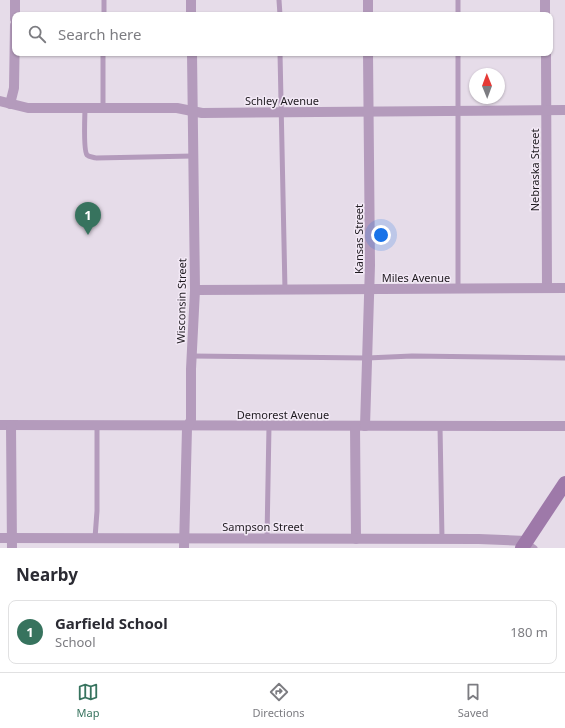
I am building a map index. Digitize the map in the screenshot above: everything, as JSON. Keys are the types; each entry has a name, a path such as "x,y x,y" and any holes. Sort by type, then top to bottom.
{"main road":[{"path":"528,546 565,483"}],"street":[{"path":"15,0 15,12"},
{"path":"191,0 191,12"},
{"path":"368,0 368,12"},
{"path":"545,0 545,12"},
{"path":"10,104 14,88 15,56"},
{"name":"Wisconsin Street","path":"184,543 187,428 191,420 192,404 192,356 195,290 192,56"},
{"name":"Kansas Street","path":"356,539 360,426 367,358 370,265 368,56"},
{"name":"Nebraska Street","path":"546,56 547,288"},
{"name":"Schley Avenue","path":"0,101 28,108 177,108 202,112 565,110"},
{"name":"Miles Avenue","path":"195,290 565,288"},
{"name":"Demorest Avenue","path":"0,425 565,426"},
{"path":"11,425 12,543"},
{"name":"Sampson Street","path":"0,538 12,543 95,538 184,543 267,538 442,539 528,546"}],"lane":[{"path":"104,0 104,12"},
{"path":"280,0 280,12"},
{"path":"458,0 458,12"},
{"path":"103,56 103,108"},
{"path":"280,56 285,290"},
{"path":"458,56 458,288"},
{"path":"85,108 85,146 88,156 96,158 193,156"},
{"path":"192,356 565,358"},
{"path":"95,538 97,511 97,425"},
{"path":"267,538 269,426"},
{"path":"440,426 442,539"}],"place":[{"name":"Garfield School","path":"88,235"}]}
